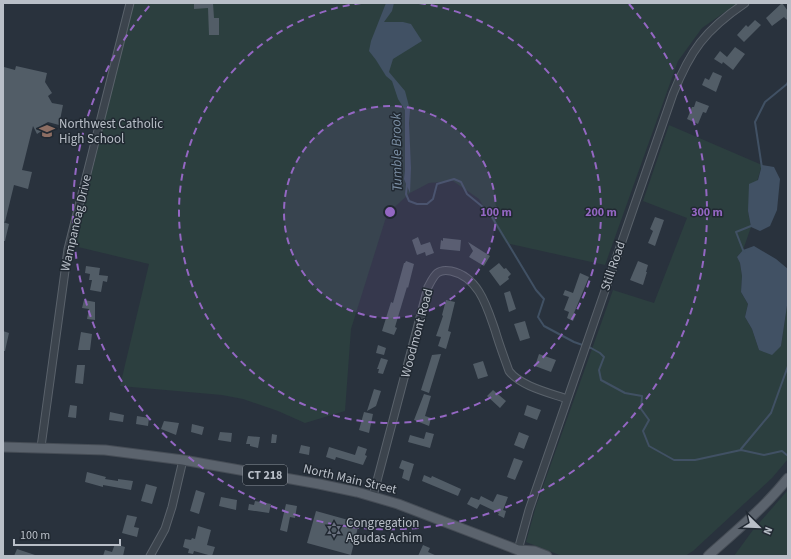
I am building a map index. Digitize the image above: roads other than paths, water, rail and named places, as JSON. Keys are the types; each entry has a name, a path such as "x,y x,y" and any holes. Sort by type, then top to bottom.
{"main road":[{"name":"North Main Street","path":"3,447 105,450 183,460 319,484 373,496 417,510 518,550 527,556"},
{"path":"708,556 757,512 788,478"},
{"name":"North Main Street","path":"518,550 534,551 547,556"}],"street":[{"name":"Wampanoag Drive","path":"41,447 68,249 130,3"},
{"name":"Still Road","path":"518,550 529,510 681,72 691,54 714,27 727,15 745,3"},
{"name":"Woodmont Road","path":"373,496 428,286 434,275 439,272 446,270 455,272 475,286 485,301 512,376 523,383 567,399"},
{"path":"150,556 168,522 183,460"}],"water":[{"path":"386,3 394,3 392,11 384,22 403,22 411,24 422,41 393,59 389,72 405,91 410,110 410,193 404,179 405,110 398,99 392,81 386,76 369,51 371,41"},
{"path":"762,165 774,167 780,179 777,210 770,226 760,231 751,227 748,211 749,184 758,180"},
{"path":"754,246 776,259 788,269 788,299 781,346 772,355 759,350 752,329 745,317 748,304 741,292 742,276 740,263 737,257 743,250"}],"waterway":[{"path":"762,168 755,122 765,102 788,82"},
{"name":"Tumble Brook","path":"407,184 406,194 409,201 417,204 427,204 433,199 437,184 454,179 461,182 467,194 489,212 536,290 544,299 538,317 544,326 574,342 600,353 604,357 599,370 601,380 625,393 642,396 641,409 649,420 643,431 649,446 674,460 695,460 741,450 764,455 782,451 788,456"},
{"path":"745,252 736,232 751,226"},
{"path":"741,449 771,413 788,366"}],"place":[{"name":"Northwest Catholic High School","path":"47,131"},
{"name":"Congregation Agudas Achim","path":"334,530"}]}
